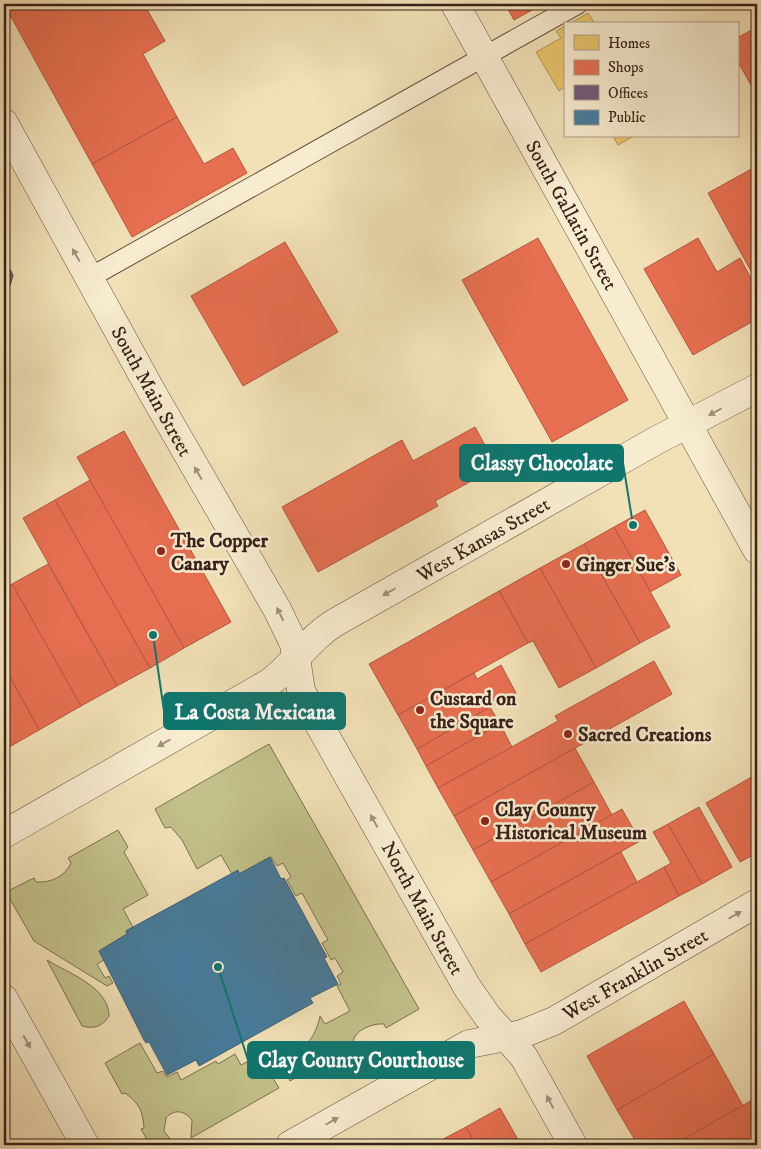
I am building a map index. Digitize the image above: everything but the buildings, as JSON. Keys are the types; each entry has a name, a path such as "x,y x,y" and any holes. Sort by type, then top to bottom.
{"street":[{"name":"South Gallatin Street","path":"455,4 757,550"},
{"name":"South Main Street","path":"4,123 153,394 277,609 294,644 298,659"},
{"name":"West Kansas Street","path":"4,834 248,696 284,672 298,659 310,641 336,622 657,440 688,426 757,388"},
{"name":"North Main Street","path":"298,659 298,675 305,700 467,987 488,1017 508,1037 532,1068 573,1145"},
{"name":"West Franklin Street","path":"290,1145 463,1047 482,1041 508,1037 554,1021 757,903"},
{"path":"4,999 85,1145"}],"lane":[{"path":"89,278 578,4"}],"shaded area":[{"path":"269,744 419,1009 386,1028 384,1024 379,1024 363,1029 355,1036 353,1046 290,1081 283,1064 296,1055 312,1038 320,1016 325,1024 350,1011 337,986 341,984 337,976 343,972 335,958 331,960 322,943 328,940 302,893 296,896 287,880 291,877 283,863 277,866 271,857 239,874 238,871 232,874 221,855 197,869 182,840 171,827 165,828 155,809"},
{"path":"118,830 128,847 124,852 148,895 123,909 133,927 126,931 127,934 99,951 104,960 97,964 105,978 109,976 113,983 107,986 34,941 6,892 34,878 36,882 41,882 56,878 65,872 71,863 68,858"},
{"path":"47,960 95,989 107,1006 109,1016 104,1023 94,1027 82,1026"},
{"path":"140,1043 157,1073 163,1071 167,1077 177,1072 181,1080 216,1061 218,1064 235,1054 241,1065 256,1057 265,1073 270,1073 279,1088 191,1138 192,1120 186,1114 172,1113 166,1118 164,1131 170,1139 182,1143 179,1145 150,1145 141,1129 144,1128 143,1117 137,1104 125,1093 122,1094 105,1063"}],"place":[{"name":"Classy Chocolate","path":"633,525"},
{"name":"The Copper Canary","path":"161,551"},
{"name":"Ginger Sue's","path":"566,564"},
{"name":"La Costa Mexicana","path":"153,635"},
{"name":"Custard on the Square","path":"420,710"},
{"name":"Sacred Creations","path":"568,734"},
{"name":"Clay County Historical Museum","path":"485,821"},
{"name":"Clay County Courthouse","path":"218,967"}]}
